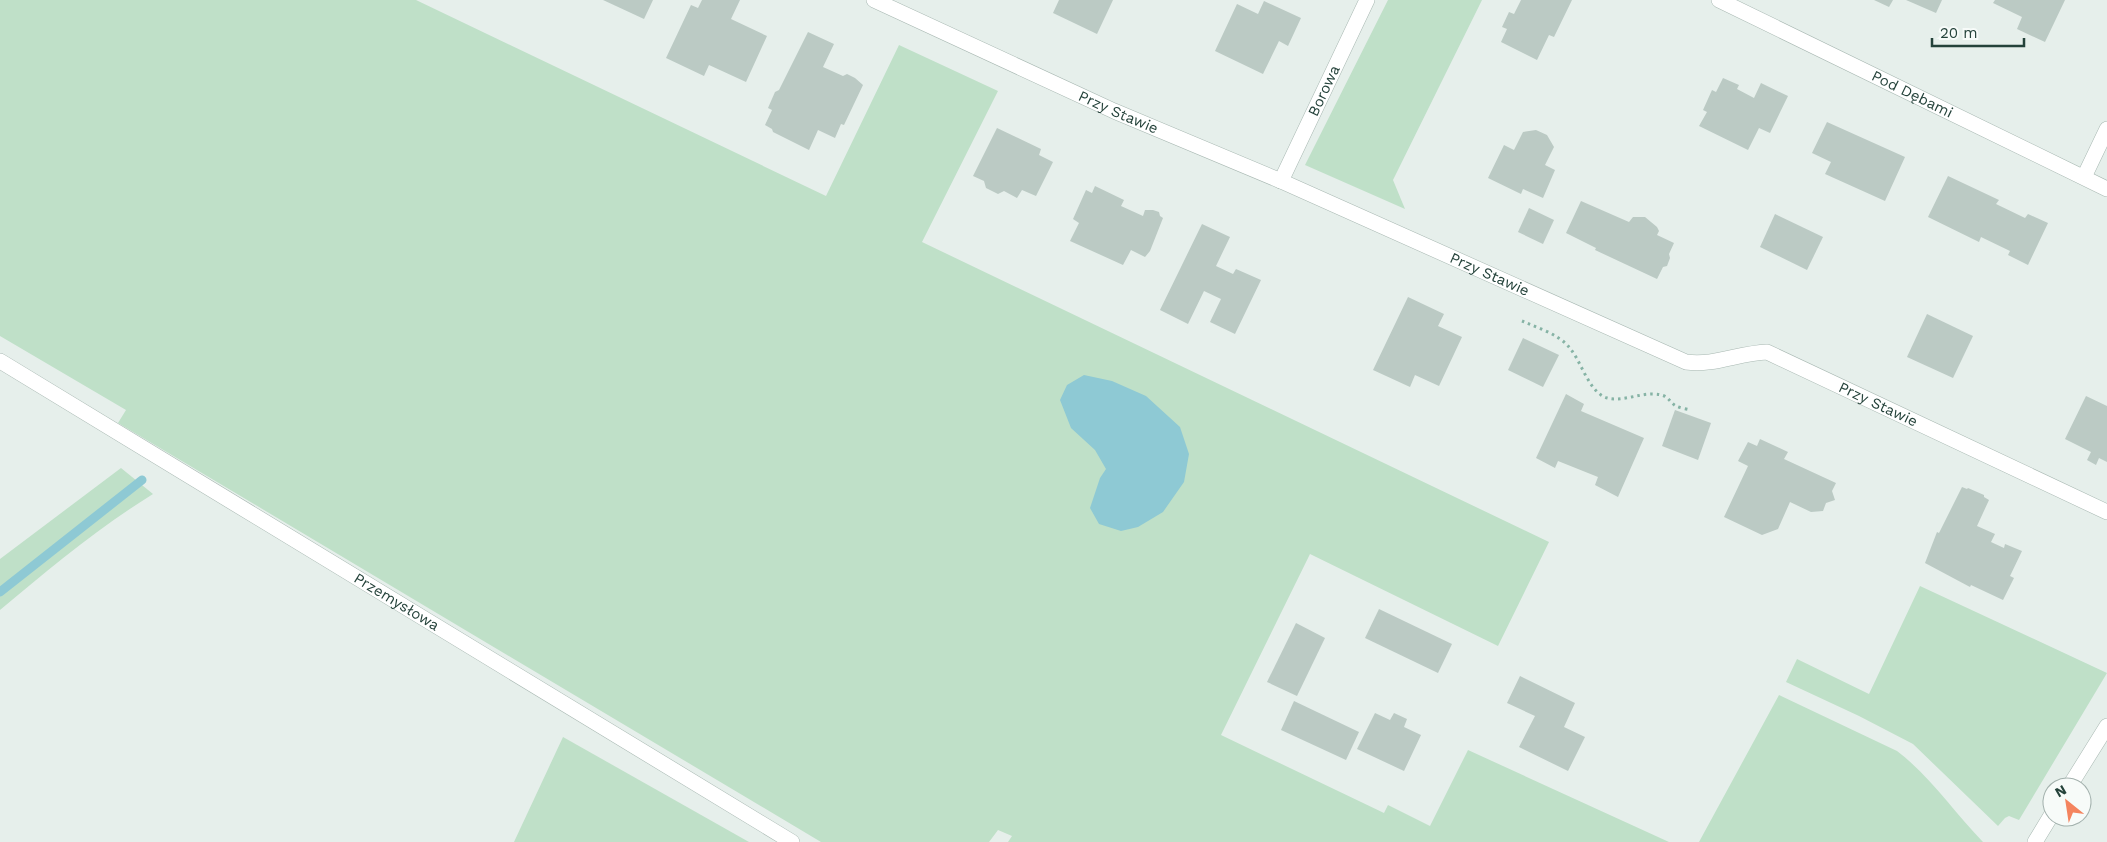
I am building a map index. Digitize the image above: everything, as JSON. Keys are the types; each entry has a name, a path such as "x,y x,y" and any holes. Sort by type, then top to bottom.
{"street":[{"name":"Przy Stawie","path":"874,0 1114,111 1281,182 1686,362 1714,362 1751,353 1767,352 2107,512"},
{"name":"Borowa","path":"1281,182 1367,0"},
{"name":"Pod Dębami","path":"1719,0 2107,188"},
{"path":"2084,177 2107,130"},
{"name":"Przemysłowa","path":"0,361 792,842"},
{"path":"2075,777 2107,726"},
{"path":"2035,842 2044,827"}],"path":[{"path":"1522,321 1555,336 1565,343 1576,357 1593,387 1602,396 1620,398 1654,394 1670,398 1676,406 1691,410"}],"green space":[{"path":"0,0 416,0 826,196 899,45 998,91 922,242 1549,542 1498,646 1310,554 1221,735 1384,813 1388,805 1430,826 1468,750 1669,842 1008,842 1012,836 998,830 989,842 821,842 118,423 126,410 0,336"},
{"path":"1388,0 1482,0 1393,180 1405,209 1305,165"},
{"path":"121,468 153,494 93,535 0,610 0,559"},
{"path":"1920,586 2107,673 2045,777 2042,777 2042,782 2019,820 2009,816 1998,826 1913,744 1786,682 1797,659 1869,694"},
{"path":"1779,695 1897,751 1931,783 1983,842 1699,842"},
{"path":"563,737 749,842 514,842"}],"water":[{"path":"1084,375 1112,381 1146,396 1180,427 1189,454 1184,482 1163,512 1138,527 1121,531 1099,524 1090,508 1100,478 1106,469 1095,450 1071,428 1060,400 1067,385"}],"building":[{"path":"603,0 653,0 644,19"},
{"path":"702,0 740,0 731,19 767,36 746,82 709,65 704,76 666,58 691,5 698,8"},
{"path":"1059,0 1113,0 1097,34 1053,13"},
{"path":"1521,0 1572,0 1554,37 1549,35 1537,60 1501,42 1507,29 1502,27 1509,12 1514,14"},
{"path":"1874,0 1893,0 1889,7"},
{"path":"1906,0 1942,0 1936,13"},
{"path":"1995,0 2065,0 2045,42 2017,29 2022,17 1993,3"},
{"path":"1264,1 1301,18 1288,46 1279,41 1263,74 1215,51 1237,4 1258,14"},
{"path":"808,32 834,44 823,67 843,76 847,74 863,85 844,125 841,124 835,138 818,130 809,150 773,132 772,129 765,125 772,110 768,108 775,92 779,90"},
{"path":"1723,78 1739,85 1737,89 1754,98 1761,83 1788,96 1770,133 1759,128 1748,150 1699,126 1707,112 1703,110 1712,90 1716,92"},
{"path":"1827,122 1905,157 1885,201 1825,174 1831,162 1812,153"},
{"path":"997,128 1041,149 1039,155 1053,162 1036,196 1022,190 1017,198 1004,191 998,194 986,188 984,181 973,176"},
{"path":"1536,130 1547,135 1554,147 1545,165 1555,170 1543,198 1523,189 1521,194 1488,178 1504,145 1514,150 1523,132"},
{"path":"1948,176 1999,200 1996,204 2025,218 2028,214 2048,223 2028,265 2008,255 2010,251 1981,237 1979,242 1928,217"},
{"path":"1095,186 1124,200 1121,206 1143,216 1145,210 1159,212 1163,218 1150,251 1145,257 1131,250 1123,265 1070,241 1079,223 1073,219 1086,190 1092,193"},
{"path":"1581,201 1629,222 1633,217 1645,217 1657,227 1659,231 1657,235 1674,243 1669,254 1670,258 1667,266 1663,267 1657,279 1595,250 1596,248 1566,233"},
{"path":"1529,208 1554,220 1543,244 1518,232"},
{"path":"1775,214 1823,237 1807,270 1760,247"},
{"path":"1202,224 1230,237 1216,266 1233,274 1236,269 1261,280 1235,334 1210,322 1221,299 1204,291 1188,324 1160,310"},
{"path":"1408,297 1444,314 1438,326 1462,337 1439,386 1415,375 1410,387 1373,370"},
{"path":"1927,314 1973,336 1953,378 1907,357"},
{"path":"1523,338 1559,355 1543,387 1508,370"},
{"path":"1566,394 1584,404 1581,411 1644,438 1618,497 1595,485 1598,477 1558,461 1555,468 1536,458"},
{"path":"2086,396 2107,406 2107,462 2099,458 2096,465 2087,460 2091,452 2065,439"},
{"path":"1675,410 1711,423 1698,460 1662,446"},
{"path":"1760,439 1788,452 1784,459 1836,483 1832,491 1835,500 1826,503 1823,511 1811,512 1790,502 1778,529 1762,535 1724,517 1748,466 1738,461 1748,442 1757,446"},
{"path":"1962,487 1984,495 1989,500 1977,526 1995,534 1991,542 2004,548 2005,544 2022,551 2010,576 2014,578 2003,600 1971,585 1970,587 1925,563 1937,532 1939,533"},
{"path":"1379,609 1452,644 1438,673 1365,638"},
{"path":"1296,623 1325,638 1297,696 1267,682"},
{"path":"1520,676 1575,703 1564,727 1585,737 1568,771 1519,747 1535,716 1507,703"},
{"path":"1294,701 1359,732 1346,760 1281,730"},
{"path":"1375,713 1390,720 1394,713 1407,719 1404,727 1421,735 1404,771 1357,749"}],"waterway":[{"path":"0,592 142,480"}]}
